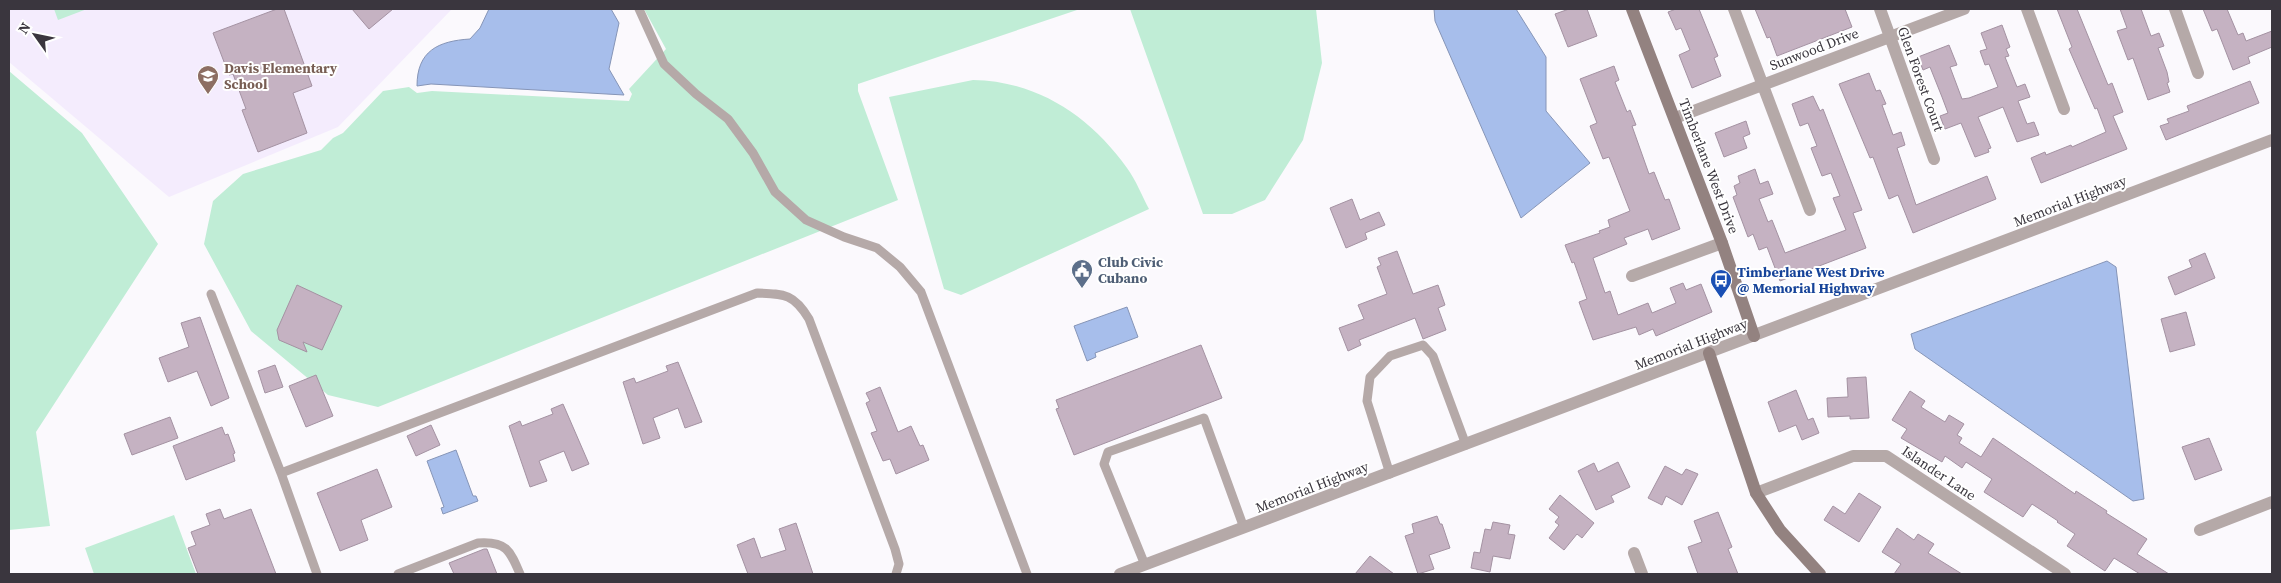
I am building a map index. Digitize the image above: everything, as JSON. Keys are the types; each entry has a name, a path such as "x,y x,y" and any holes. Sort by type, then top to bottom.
{"street":[{"name":"Timberlane West Drive","path":"1632,9 1722,243 1754,336"},
{"path":"1734,9 1810,210"},
{"name":"Glen Forest Court","path":"1880,9 1934,159"},
{"name":"Sunwood Drive","path":"1675,118 1964,9"},
{"path":"2027,9 2064,109"},
{"path":"2175,9 2198,73"},
{"name":"Memorial Highway","path":"1120,574 1390,474 2272,140"},
{"path":"1632,276 1722,243"},
{"path":"1709,353 1756,493 1780,530 1817,573"},
{"name":"Islander Lane","path":"1756,493 1854,456 1886,456 2065,574"},
{"path":"2200,530 2272,502"},
{"path":"1634,554 1642,574"}],"lane":[{"path":"639,9 664,64 696,94 728,118 753,153 775,192 806,220 844,237 877,248 900,267 921,292 1028,574"},
{"path":"281,472 757,293 784,294 800,304 809,319 895,549 898,564 896,574"},
{"path":"211,294 281,472 317,574"},
{"path":"1390,474 1367,401 1370,377 1390,356 1423,345 1433,356 1466,445"},
{"path":"1145,565 1104,464 1108,452 1204,418 1244,528"},
{"path":"398,574 478,543 490,542 506,547 512,555 520,574"}],"shaded area":[{"name":"Davis Elementary School","path":"9,9 452,9 338,127 169,197 9,62"}],"green space":[{"path":"54,9 87,9 58,20"},
{"path":"644,9 1080,9 858,84 858,91 898,200 378,407 328,395 251,331 204,244 213,201 243,174 321,150 333,138 343,133 383,91 409,87 417,93 432,91 629,101 632,94 629,89 666,49"},
{"path":"1130,9 1316,9 1322,63 1303,140 1265,200 1232,214 1203,214"},
{"path":"9,71 82,133 158,244 36,432 50,526 9,530"},
{"path":"973,80 1019,87 1060,105 1079,118 1096,132 1127,168 1149,209 961,295 944,289 889,97"},
{"path":"174,515 196,574 94,574 85,548"}],"water":[{"path":"489,9 611,9 619,23 609,69 624,95 431,84 417,86 418,74 425,56 448,42 470,39 480,28"},
{"path":"1434,9 1516,9 1546,57 1546,111 1590,163 1521,218 1435,21"},
{"path":"2107,261 2116,267 2144,499 2133,501 1915,349 1911,334"},
{"path":"1127,307 1138,337 1095,353 1096,357 1087,361 1074,326"},
{"path":"456,450 473,496 476,496 478,501 443,514 441,508 444,507 427,461"}],"building":[{"path":"277,9 284,9 312,86 293,93 307,133 258,152 242,110 246,109 233,74 229,75 213,33"},
{"path":"352,9 393,9 369,29"},
{"path":"1569,9 1587,9 1597,36 1568,47 1555,14"},
{"path":"1676,9 1699,9 1718,56 1714,58 1721,76 1692,88 1679,55 1690,50 1681,28 1676,30 1668,12"},
{"path":"1755,9 1845,9 1852,27 1777,56 1770,37 1767,38"},
{"path":"2057,9 2077,9 2108,85 2112,83 2123,112 2113,116 2127,149 2041,183 2031,158 2045,152 2046,155 2071,145 2072,147 2106,132 2097,108 2095,109 2069,49 2072,47"},
{"path":"2120,9 2141,9 2151,36 2159,33 2164,46 2158,48 2167,72 2169,82 2167,83 2170,92 2148,100 2133,58 2128,60 2117,31 2127,28"},
{"path":"2203,9 2227,9 2238,35 2243,33 2246,41 2272,31 2272,47 2248,57 2250,63 2233,70 2217,29 2212,31"},
{"path":"2002,25 2010,47 2006,49 2009,56 2005,57 2017,87 2025,84 2030,97 2018,101 2027,124 2034,122 2039,135 2017,142 2003,107 1978,117 1991,148 1988,149 1989,152 1975,157 1961,123 1945,129 1940,116 1948,113 1930,67 1923,70 1918,57 1949,45 1957,65 1950,67 1962,99 1998,87 1989,64 1985,65 1980,51 1987,49 1981,33"},
{"path":"1614,66 1619,80 1615,82 1627,112 1630,110 1636,125 1632,126 1649,174 1654,172 1665,200 1669,199 1680,229 1652,240 1648,229 1624,238 1627,244 1593,258 1605,293 1610,291 1618,315 1648,303 1652,313 1676,303 1670,288 1683,283 1686,290 1701,284 1712,312 1656,336 1653,329 1639,335 1636,327 1593,340 1579,302 1587,299 1574,262 1572,263 1565,245 1600,233 1599,231 1610,227 1608,220 1630,211 1609,157 1603,159 1590,126 1597,123 1580,79"},
{"path":"1869,73 1876,91 1880,90 1886,104 1882,105 1893,135 1901,132 1905,145 1897,148 1916,205 1987,176 1996,199 1913,233 1898,195 1889,199 1873,157 1870,158 1839,84"},
{"path":"2250,81 2259,103 2166,140 2160,126 2169,123 2167,119 2189,111 2187,106"},
{"path":"1813,96 1820,111 1823,109 1862,210 1853,213 1866,248 1780,281 1767,247 1759,250 1753,234 1748,237 1733,197 1737,195 1734,186 1740,183 1738,176 1755,169 1760,184 1768,181 1773,194 1759,199 1768,222 1772,220 1785,253 1846,230 1833,198 1840,196 1831,173 1822,176 1811,148 1817,146 1808,123 1800,126 1792,104"},
{"path":"1746,121 1750,134 1743,137 1747,148 1724,157 1715,133"},
{"path":"1352,199 1360,220 1379,212 1385,225 1365,233 1367,239 1346,248 1330,208"},
{"path":"1397,251 1413,294 1438,285 1445,305 1438,308 1446,330 1423,339 1415,318 1359,340 1361,345 1348,351 1339,328 1364,319 1358,305 1387,294 1377,267 1381,265 1378,258"},
{"path":"2205,253 2215,278 2175,295 2168,277 2192,267 2189,260"},
{"path":"297,285 342,306 322,350 303,342 307,352 279,340 277,330"},
{"path":"2186,312 2195,345 2170,352 2161,319"},
{"path":"200,317 229,398 211,406 197,371 168,382 159,358 189,347 181,323"},
{"path":"1201,345 1222,398 1074,455 1056,409 1059,408 1056,400"},
{"path":"678,362 702,422 685,428 678,408 653,418 660,438 643,444 623,382 634,378 636,383 668,371 666,366"},
{"path":"275,365 283,387 265,393 258,371"},
{"path":"316,375 333,416 306,427 289,386"},
{"path":"1866,377 1869,418 1850,419 1850,416 1828,417 1827,398 1848,397 1847,378"},
{"path":"880,387 898,432 911,426 920,446 923,445 929,460 896,474 890,459 883,461 871,433 877,431 866,403 870,401 866,393"},
{"path":"1796,390 1808,420 1813,418 1819,433 1802,440 1796,425 1779,432 1768,402"},
{"path":"1910,391 1925,401 1921,407 1945,422 1949,415 1964,424 1957,435 1962,438 1959,443 1981,457 1993,438 2075,494 2076,491 2147,539 2137,554 2169,574 2140,574 2114,558 2105,571 2067,546 2075,534 2032,504 2023,517 1984,492 1992,479 1966,462 1962,468 1945,456 1942,462 1901,438 1907,429 1892,420"},
{"path":"563,404 589,464 572,471 564,451 539,461 547,481 530,487 509,426 520,421 522,426 553,414 551,409"},
{"path":"170,417 178,438 132,455 124,434"},
{"path":"431,425 440,445 416,456 407,436"},
{"path":"222,427 225,435 228,434 235,453 233,454 235,461 186,480 173,446"},
{"path":"2209,438 2222,470 2195,480 2182,447"},
{"path":"1618,462 1630,487 1611,496 1614,502 1596,510 1578,471 1594,463 1598,472"},
{"path":"1665,466 1682,475 1686,469 1698,474 1682,505 1666,496 1662,505 1648,498"},
{"path":"377,469 392,507 361,520 368,540 340,551 317,493"},
{"path":"1859,493 1881,507 1859,542 1824,520 1833,506 1845,514"},
{"path":"1560,495 1594,523 1582,538 1577,534 1564,550 1549,538 1559,525 1555,522 1559,517 1549,509"},
{"path":"220,509 224,519 251,509 276,574 198,574 188,548 196,545 191,532 210,525 206,514"},
{"path":"1718,512 1732,547 1728,549 1738,574 1698,574 1688,547 1702,542 1694,521"},
{"path":"1437,516 1440,524 1442,524 1450,548 1429,555 1434,569 1418,574 1405,536 1414,533 1412,524"},
{"path":"1493,522 1510,525 1508,534 1515,535 1510,559 1493,556 1490,572 1471,568 1474,552 1480,553 1485,529 1491,530"},
{"path":"796,523 813,574 748,574 737,545 754,538 761,558 786,550 779,529"},
{"path":"1897,528 1914,540 1918,534 1934,544 1928,553 1962,574 1894,574 1901,564 1882,552"},
{"path":"487,549 497,574 454,574 449,563"},
{"path":"1370,556 1394,574 1355,574"}],"place":[{"name":"Davis Elementary School","path":"208,95"},
{"name":"Club Civic Cubano","path":"1082,289"},
{"name":"Timberlane West Drive @ Memorial Highway","path":"1721,299"}]}
